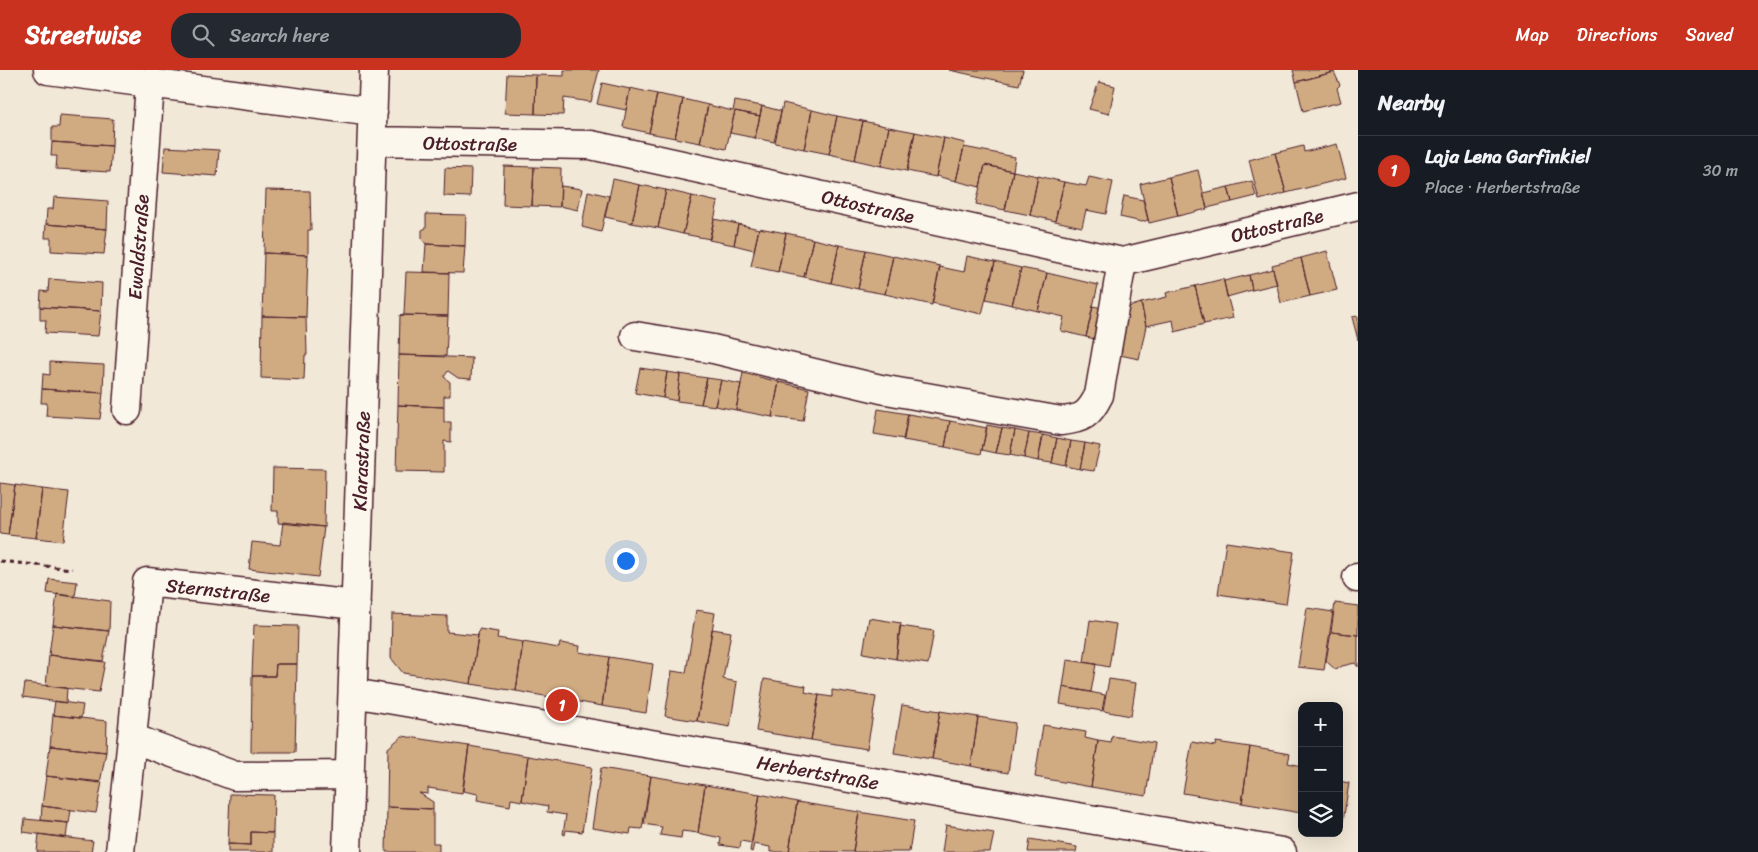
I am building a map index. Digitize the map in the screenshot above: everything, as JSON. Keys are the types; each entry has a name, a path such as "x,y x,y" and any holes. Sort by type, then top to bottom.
{"street":[{"path":"48,70 373,112"},
{"name":"Klarastraße","path":"347,852 374,70"},
{"name":"Ewaldstraße","path":"127,410 150,84"},
{"name":"Ottostraße","path":"372,141 591,145 1122,262 1358,206"},
{"path":"635,336 713,349 880,389 1061,420 1076,419 1091,410 1099,395 1122,262"},
{"name":"Sternstraße","path":"120,852 147,582 356,605"},
{"name":"Herbertstraße","path":"353,693 1282,852"},
{"path":"132,738 235,776 350,775"}],"path":[{"path":"0,560 72,569"}],"building":[{"path":"564,70 599,70 591,102 564,98 563,115 535,114 536,75 564,76"},
{"path":"949,70 1023,70 1019,85"},
{"path":"1293,70 1333,70 1334,72 1296,82"},
{"path":"1334,72 1340,85 1337,88 1341,102 1303,111 1296,82"},
{"path":"507,74 536,75 535,114 505,113"},
{"path":"1099,82 1115,86 1109,114 1089,109"},
{"path":"602,83 630,89 626,110 597,104"},
{"path":"630,88 657,94 649,133 623,127"},
{"path":"657,94 683,99 675,138 649,133"},
{"path":"683,99 708,105 700,143 675,138"},
{"path":"735,101 762,106 760,116 735,111 726,149 700,143 708,105 733,111"},
{"path":"783,103 812,110 804,149 775,143"},
{"path":"762,106 781,111 774,142 755,138"},
{"path":"812,110 837,116 829,154 804,149"},
{"path":"735,111 760,116 755,138 730,133"},
{"path":"60,115 113,119 112,146 52,142 52,127 59,127"},
{"path":"837,116 863,121 855,160 829,154"},
{"path":"863,121 889,127 881,166 855,160"},
{"path":"889,127 915,132 907,171 881,166"},
{"path":"915,132 944,138 936,177 907,171"},
{"path":"944,138 965,143 956,181 936,176"},
{"path":"52,142 112,146 110,172 56,169 57,156 51,156"},
{"path":"1337,144 1346,178 1286,193 1275,153 1303,146 1304,152"},
{"path":"165,147 219,150 217,176 163,172"},
{"path":"964,147 1015,157 1013,171 985,165 980,187 956,181"},
{"path":"1275,153 1286,193 1259,200 1249,160"},
{"path":"985,165 1013,171 1005,210 976,204"},
{"path":"504,166 534,167 532,206 503,205"},
{"path":"534,167 561,168 560,207 532,206"},
{"path":"445,168 471,169 470,197 444,196"},
{"path":"1198,170 1207,209 1178,216 1169,177"},
{"path":"1013,171 1038,176 1030,215 1005,210"},
{"path":"1038,176 1064,182 1055,221 1030,215"},
{"path":"1089,177 1113,182 1106,214 1086,210 1082,227 1055,221 1064,182 1086,186"},
{"path":"1169,177 1178,216 1149,223 1140,184"},
{"path":"613,179 640,185 632,223 605,217"},
{"path":"1252,181 1256,196 1232,202 1228,187"},
{"path":"640,185 666,190 658,228 632,223"},
{"path":"561,186 582,189 578,210 560,206"},
{"path":"1228,187 1232,202 1207,208 1203,193"},
{"path":"266,190 310,191 311,230 308,230 308,255 264,253"},
{"path":"666,190 692,196 683,234 658,228"},
{"path":"588,191 609,196 601,232 582,227"},
{"path":"692,196 718,202 710,239 683,234"},
{"path":"1124,196 1143,200 1148,220 1142,222 1120,217"},
{"path":"54,197 108,201 107,229 46,224 47,209 53,209"},
{"path":"426,214 466,215 465,246 426,244 422,239 422,230 426,228"},
{"path":"714,219 738,224 734,245 709,240"},
{"path":"46,224 107,229 104,254 51,251 51,238 45,238"},
{"path":"738,224 759,229 754,250 734,245"},
{"path":"759,228 786,233 778,272 751,266"},
{"path":"786,233 813,239 804,277 778,272"},
{"path":"813,239 839,245 831,283 804,277"},
{"path":"426,244 465,246 463,273 424,272"},
{"path":"839,245 866,250 858,289 831,283"},
{"path":"866,250 893,256 885,294 858,289"},
{"path":"1327,251 1337,290 1310,296 1301,258"},
{"path":"264,253 308,255 306,317 262,316"},
{"path":"893,256 940,266 932,305 885,294"},
{"path":"967,256 995,262 982,314 932,303 940,267 964,272"},
{"path":"1301,258 1310,296 1281,303 1272,265"},
{"path":"995,262 1021,268 1012,305 986,299"},
{"path":"1021,268 1047,273 1038,311 1012,305"},
{"path":"1273,269 1277,284 1252,290 1249,275"},
{"path":"406,272 449,273 448,316 400,315 404,314"},
{"path":"1047,273 1098,285 1086,337 1061,331 1064,317 1038,311"},
{"path":"1249,275 1252,290 1227,297 1224,281"},
{"path":"49,279 102,283 101,311 40,307 41,291 48,292"},
{"path":"1223,279 1233,318 1204,324 1195,286"},
{"path":"1195,286 1204,324 1175,332 1173,320 1146,326 1141,303 1167,297 1166,293"},
{"path":"1141,303 1146,326 1139,359 1115,354 1123,309"},
{"path":"1093,306 1110,310 1103,341 1086,337"},
{"path":"40,307 101,311 98,336 45,333 46,320 40,320"},
{"path":"400,315 448,316 446,356 399,355"},
{"path":"262,316 306,317 307,355 305,355 304,380 261,378"},
{"path":"1358,316 1358,340 1352,317"},
{"path":"399,355 472,358 471,379 458,378 448,371 444,377 450,382 450,396 444,396 444,407 398,405"},
{"path":"50,362 104,365 103,393 42,389 43,374 50,375"},
{"path":"640,368 667,372 663,398 635,393"},
{"path":"667,372 680,374 677,401 663,398"},
{"path":"743,373 779,382 772,417 736,410"},
{"path":"680,374 707,378 701,404 677,401"},
{"path":"707,378 721,380 715,406 701,404"},
{"path":"721,380 741,384 736,410 715,406"},
{"path":"779,382 809,389 803,421 772,417"},
{"path":"42,389 103,393 100,419 46,416 47,403 41,403"},
{"path":"398,405 444,407 444,422 451,422 451,442 444,441 444,472 396,471"},
{"path":"878,409 908,414 904,439 874,434"},
{"path":"908,414 950,421 945,447 903,440"},
{"path":"950,421 987,428 981,454 945,447"},
{"path":"987,425 1002,428 996,453 982,450"},
{"path":"1002,428 1015,430 1010,455 996,453"},
{"path":"1015,430 1029,433 1024,458 1010,455"},
{"path":"1029,433 1043,435 1038,461 1024,458"},
{"path":"1043,435 1057,438 1052,463 1038,461"},
{"path":"1057,438 1071,441 1066,466 1052,463"},
{"path":"1071,441 1085,443 1080,469 1066,466"},
{"path":"1085,443 1100,446 1094,471 1080,469"},
{"path":"273,468 325,469 324,527 278,523 278,511 272,511"},
{"path":"0,483 15,485 8,535 0,534"},
{"path":"15,485 42,489 36,538 8,535"},
{"path":"42,489 69,492 63,541 36,538"},
{"path":"283,522 324,527 318,577 249,569 252,542 280,545"},
{"path":"1226,542 1294,552 1286,604 1218,594"},
{"path":"49,579 77,582 75,597 47,593"},
{"path":"57,594 110,601 109,631 53,625"},
{"path":"1335,603 1358,606 1358,635 1331,632"},
{"path":"1307,608 1333,612 1324,670 1298,667"},
{"path":"696,610 715,613 697,721 665,716 672,671 686,673"},
{"path":"392,614 447,616 447,632 478,635 471,684 403,673 391,658"},
{"path":"869,618 901,623 896,659 863,653"},
{"path":"1090,620 1116,624 1109,667 1084,662"},
{"path":"53,625 109,631 103,661 49,655"},
{"path":"254,625 298,626 297,664 276,664 275,676 252,676"},
{"path":"900,626 934,631 928,664 896,659"},
{"path":"479,629 498,632 497,638 523,642 516,691 471,684"},
{"path":"712,629 731,632 723,679 737,682 730,727 697,721"},
{"path":"1331,632 1358,635 1358,667 1355,663 1342,666 1336,670 1326,661"},
{"path":"523,642 559,648 560,643 580,646 579,652 609,657 602,706 516,691"},
{"path":"49,655 105,662 99,692 46,686"},
{"path":"609,657 653,664 646,713 602,706"},
{"path":"1067,660 1096,664 1091,692 1063,687"},
{"path":"276,664 297,664 295,752 251,752 252,676 275,676"},
{"path":"764,679 806,686 805,692 819,695 811,740 756,731"},
{"path":"1109,679 1136,683 1131,716 1103,711"},
{"path":"25,683 67,688 66,703 23,697"},
{"path":"1063,687 1105,695 1102,711 1060,704"},
{"path":"832,690 876,697 867,749 811,740 819,695 832,697"},
{"path":"55,701 83,705 81,718 53,715"},
{"path":"902,705 940,711 932,759 894,753"},
{"path":"940,711 978,717 971,766 932,759"},
{"path":"53,715 107,721 106,752 50,746"},
{"path":"978,717 1015,723 1008,773 971,766"},
{"path":"1043,725 1086,732 1085,738 1098,741 1091,787 1035,777"},
{"path":"402,736 469,746 462,793 428,788 428,794 419,793 433,802 433,809 387,807 388,748"},
{"path":"1112,736 1154,743 1146,796 1091,787 1098,741 1111,743"},
{"path":"1192,742 1215,746 1216,742 1250,747 1242,803 1183,793"},
{"path":"50,746 106,752 100,783 46,776"},
{"path":"469,746 528,756 522,801 511,799 510,806 477,800 478,794 463,791"},
{"path":"1250,747 1290,754 1288,763 1298,765 1298,812 1242,803"},
{"path":"528,756 592,767 582,832 566,830 565,835 563,834 566,815 547,812 548,806 522,801"},
{"path":"601,768 651,776 642,829 631,828 630,834 592,828"},
{"path":"46,776 102,782 96,813 42,806"},
{"path":"651,776 705,785 698,833 682,831 681,838 660,835 662,827 644,824"},
{"path":"1343,782 1349,783 1343,822"},
{"path":"705,785 760,794 752,843 741,841 740,848 720,845 721,838 698,833"},
{"path":"230,794 274,795 273,833 251,832 251,845 228,844"},
{"path":"760,794 797,802 789,852 770,852 770,847 754,844 752,852 750,851"},
{"path":"797,802 859,812 853,852 789,851"},
{"path":"42,806 71,810 69,823 41,820"},
{"path":"387,807 433,809 433,843 439,843 439,852 386,852"},
{"path":"859,812 914,821 909,852 853,852"},
{"path":"25,819 68,823 66,838 23,832"},
{"path":"946,825 994,833 990,852 942,852"},
{"path":"251,832 273,833 273,852 228,852 228,844 251,845"},
{"path":"39,834 93,841 91,852 37,852"},
{"path":"1030,839 1077,847 1076,852 1028,852"}],"place":[{"name":"Laja Lena Garfinkiel","path":"562,705"}]}
